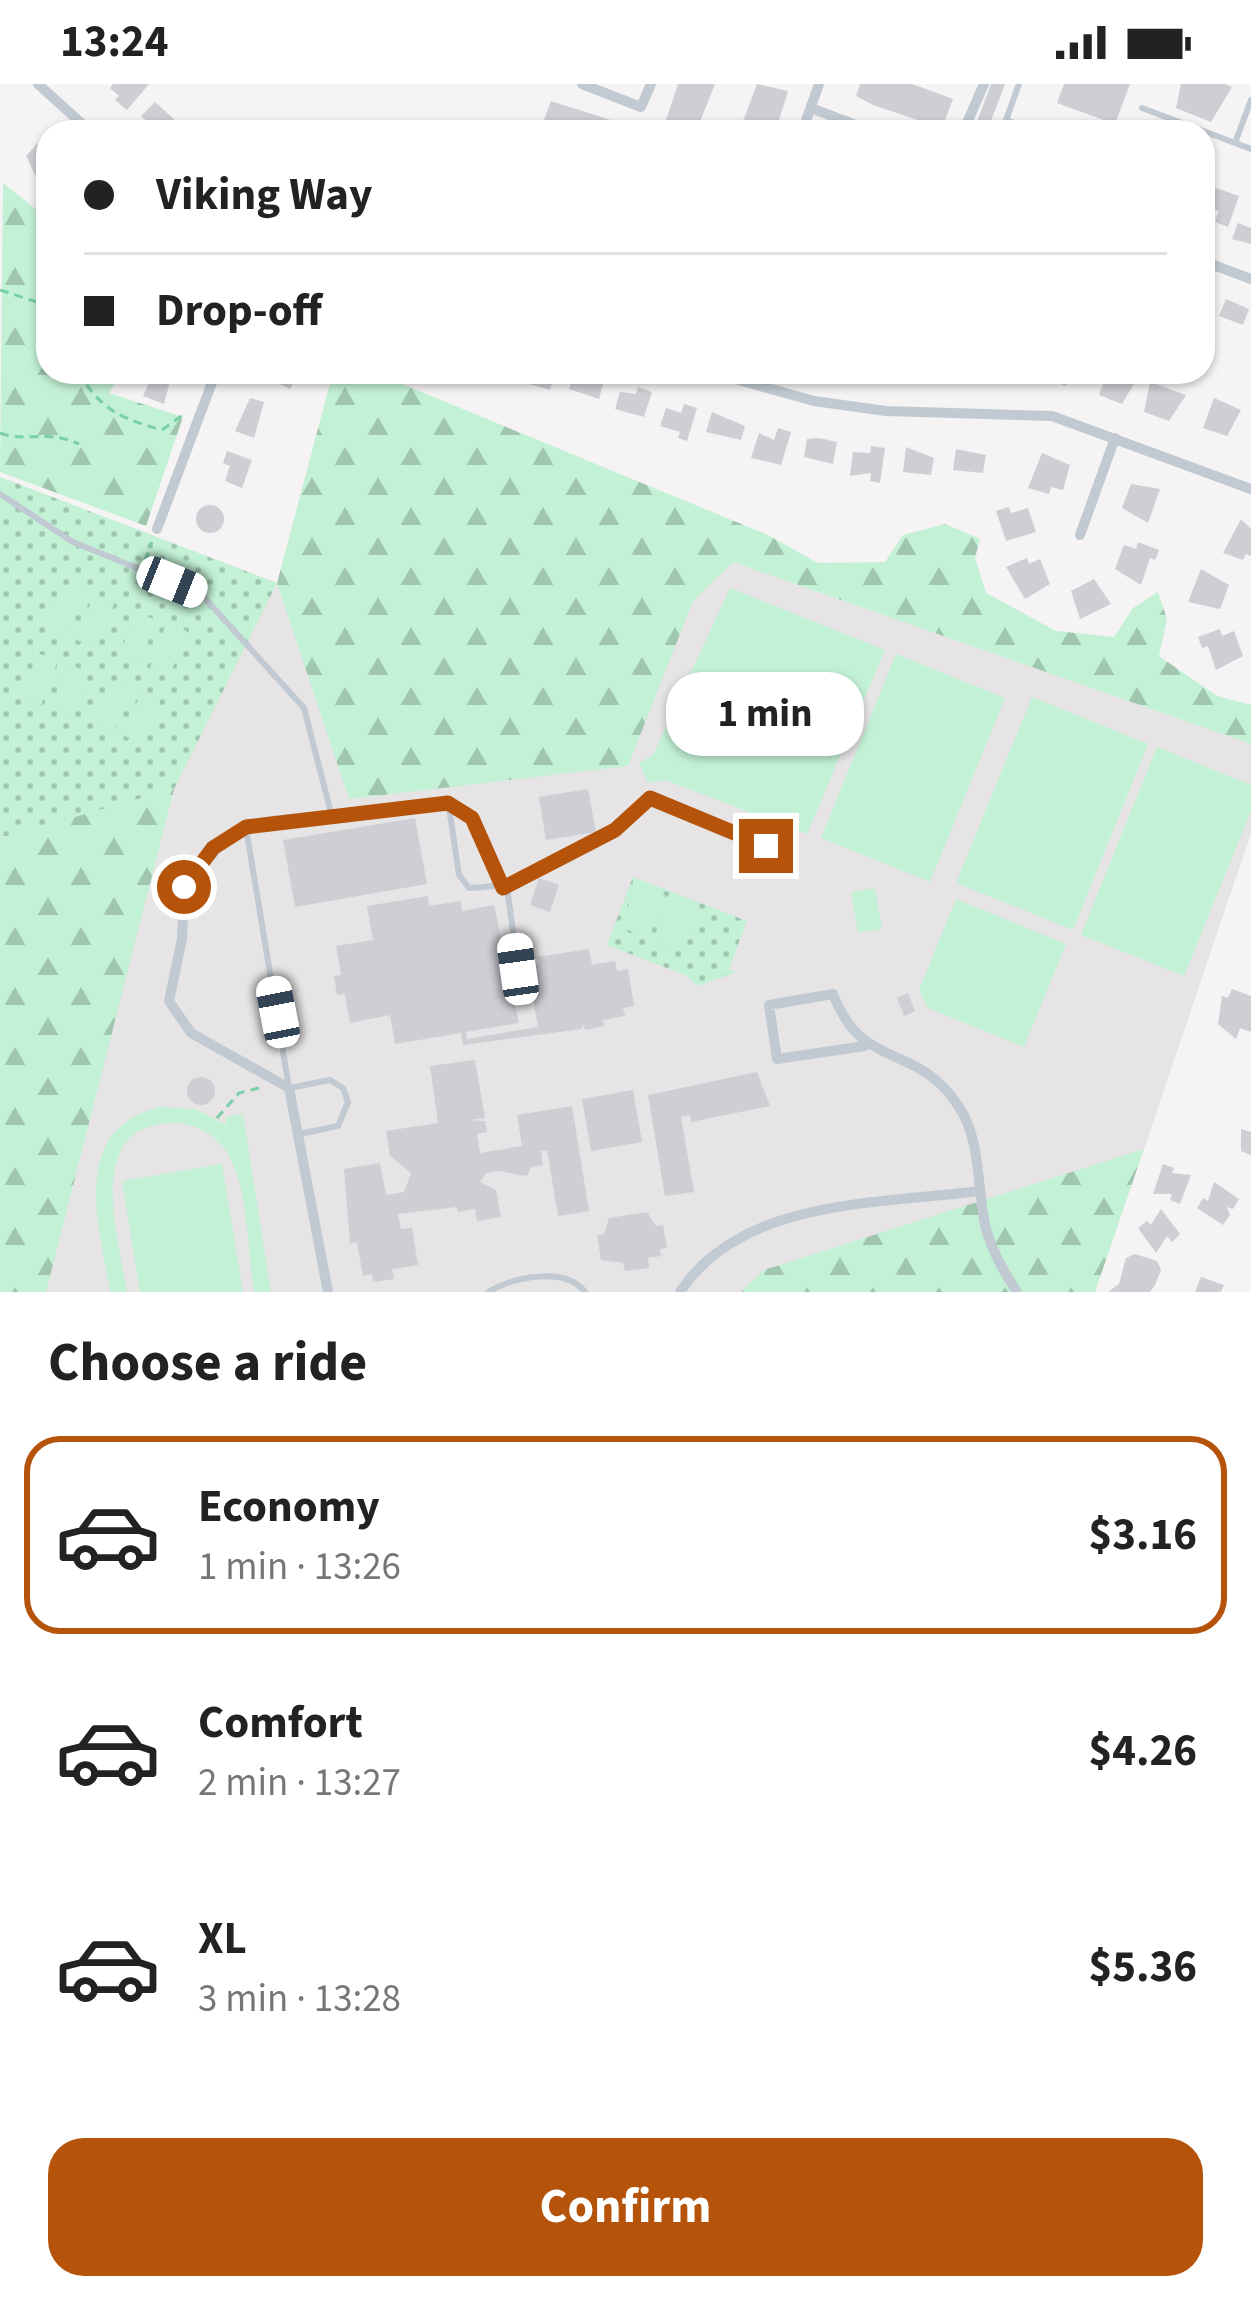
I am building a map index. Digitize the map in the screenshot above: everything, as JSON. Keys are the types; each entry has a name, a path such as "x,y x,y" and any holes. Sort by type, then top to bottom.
{"street":[{"path":"38,84 78,120"},
{"path":"582,84 605,88 641,107 651,84"},
{"path":"805,84 818,89 806,120"},
{"path":"969,120 984,84"},
{"path":"811,108 842,120"},
{"path":"1215,266 1251,279"},
{"path":"157,529 211,384"},
{"path":"753,384 814,401 886,410 1052,416 1251,489"},
{"path":"1080,535 1115,439"},
{"path":"328,1292 289,1088 191,1033 170,1001 182,939 184,887 213,848 246,827 448,803 472,818 505,887"},
{"path":"865,1046 777,1059 769,1005 833,994 850,1032 865,1046 913,1063 948,1093 969,1129 990,1243 1017,1292"},
{"path":"680,1292 708,1260 760,1226 980,1190"}],"lane":[{"path":"1006,120 1018,84"},
{"path":"1235,143 1251,100"},
{"path":"1142,108 1174,120"},
{"path":"1215,135 1251,149"},
{"path":"0,494 73,542 201,594 304,708 332,816"},
{"path":"448,803 462,884 505,887 615,830 650,798 766,846 758,871"},
{"path":"246,827 289,1088 330,1080 343,1088 348,1102 338,1126 298,1134"},
{"path":"505,887 518,969"},
{"path":"488,1292 548,1276 578,1282 585,1292"}],"path":[{"path":"0,290 36,301"},
{"path":"87,384 105,410 134,423 161,430 183,413 198,419"},
{"path":"0,434 38,432 79,444"},
{"path":"142,570 157,529"},
{"path":"217,1118 239,1094 264,1088"}],"shaded area":[{"path":"0,477 277,583 458,732 733,562 1251,744 1251,833 1144,1149 915,1277 878,1292 0,1292"}],"green space":[{"path":"3,183 36,209 36,384 114,384 109,393 183,417 146,526 0,472"},
{"path":"330,384 402,384 768,535 818,563 885,562 903,535 945,524 980,539 975,558 986,593 1056,631 1114,637 1133,608 1158,592 1167,619 1159,656 1217,696 1251,705 1251,744 733,562 693,601 628,766 349,799 277,583"},
{"path":"0,477 277,583 174,789 0,838"},
{"path":"63,585 83,592 67,636 46,629"},
{"path":"730,588 885,650 807,834 665,780 648,783 639,763 653,755"},
{"path":"93,596 114,604 97,648 77,640"},
{"path":"136,612 156,620 140,664 119,656"},
{"path":"166,624 187,631 170,675 150,668"},
{"path":"37,653 58,660 41,705 21,697"},
{"path":"896,654 1005,698 930,882 821,838"},
{"path":"68,664 88,672 72,716 51,708"},
{"path":"110,680 131,688 114,732 94,724"},
{"path":"141,691 161,699 145,743 124,736"},
{"path":"1032,697 1148,744 1073,930 956,883"},
{"path":"1157,747 1251,785 1251,811 1184,976 1081,935"},
{"path":"174,789 46,1292 0,1292 0,838"},
{"path":"633,877 747,921 729,969 736,972 698,986 685,975 607,945"},
{"path":"637,884 665,895 649,938 620,927"},
{"path":"875,888 882,929 858,933 851,892"},
{"path":"670,897 699,908 682,951 653,940"},
{"path":"956,899 1066,944 1024,1047 928,1008 919,990"},
{"path":"160,1107 196,1109 226,1125 226,1117 243,1114 271,1292 254,1292 244,1203 228,1154 205,1131 173,1123 145,1128 126,1142 116,1163 114,1215 127,1292 110,1292 97,1210 101,1158 112,1136 131,1119"},
{"path":"1144,1149 1095,1292 741,1292 764,1270"},
{"path":"222,1164 243,1292 140,1292 122,1181"}],"building":[{"path":"113,84 149,84 127,110 115,100 119,96 110,88"},
{"path":"678,84 715,84 701,120 666,120"},
{"path":"757,84 788,91 779,120 744,120"},
{"path":"860,84 912,84 953,99 945,120 918,120 856,96"},
{"path":"991,84 1005,84 991,120 978,120"},
{"path":"1064,84 1130,84 1116,120 1057,103"},
{"path":"1181,84 1232,87 1212,120 1176,108"},
{"path":"551,101 611,120 544,120"},
{"path":"155,102 175,120 145,120 141,116"},
{"path":"36,145 36,177 26,156"},
{"path":"1215,188 1239,196 1228,227 1215,222 1219,211 1215,209"},
{"path":"1238,223 1251,228 1251,244 1232,239"},
{"path":"1226,299 1249,309 1243,325 1219,316"},
{"path":"148,384 169,384 164,404 143,396"},
{"path":"570,384 603,384 599,399 569,389"},
{"path":"1103,384 1134,384 1122,404 1099,395"},
{"path":"1150,384 1186,395 1169,421 1144,412"},
{"path":"638,387 652,392 644,417 615,409 620,392 636,394"},
{"path":"250,398 264,402 254,438 235,431"},
{"path":"1214,398 1241,410 1227,436 1203,428"},
{"path":"684,404 697,408 687,441 678,438 680,432 660,426 666,408 681,413"},
{"path":"712,412 745,426 741,440 706,432"},
{"path":"778,428 791,432 781,465 751,458 759,433 774,440"},
{"path":"807,439 837,442 833,464 804,457"},
{"path":"871,446 885,448 880,483 870,481 871,473 850,476 853,452 870,453"},
{"path":"906,447 934,458 931,475 903,472"},
{"path":"956,449 986,455 983,473 953,470"},
{"path":"227,451 252,460 242,488 225,481 230,466 223,463"},
{"path":"1042,453 1070,465 1063,490 1051,487 1049,494 1028,488"},
{"path":"1131,484 1160,489 1148,523 1122,508"},
{"path":"210,505 220,509 224,519 220,529 210,533 200,529 196,519 200,509"},
{"path":"1009,507 1011,513 1028,508 1036,532 1006,541 996,511"},
{"path":"1241,519 1251,529 1251,556 1246,554 1243,560 1223,553"},
{"path":"1138,542 1159,550 1155,560 1150,558 1141,585 1115,569 1124,545 1136,549"},
{"path":"1027,558 1029,564 1040,559 1050,584 1025,599 1006,567"},
{"path":"1201,569 1229,585 1220,609 1188,602"},
{"path":"1094,579 1111,604 1080,619 1071,591"},
{"path":"1220,629 1222,636 1234,631 1243,656 1216,670 1208,646 1202,648 1198,637"},
{"path":"588,789 596,832 546,840 539,797"},
{"path":"415,818 427,884 295,907 283,840"},
{"path":"539,878 559,885 550,912 530,905"},
{"path":"428,896 429,906 461,901 462,911 494,905 519,1023 466,1032 467,1039 538,1027 527,965 539,963 538,957 589,949 592,965 615,961 617,971 628,969 634,1006 623,1008 625,1016 603,1020 604,1026 585,1030 584,1024 581,1029 463,1045 461,1033 395,1044 390,1015 350,1023 345,994 337,995 334,976 341,975 336,946 373,940 367,906"},
{"path":"1232,989 1251,996 1251,1032 1240,1028 1236,1039 1218,1024 1222,996 1228,998"},
{"path":"908,993 915,1011 904,1016 897,998"},
{"path":"475,1060 485,1118 469,1120 485,1121 487,1132 477,1134 480,1153 522,1146 517,1115 572,1106 589,1211 558,1216 547,1150 541,1151 543,1165 531,1167 527,1176 498,1171 486,1173 480,1182 496,1190 501,1217 477,1221 475,1209 458,1212 457,1207 398,1214 401,1229 412,1228 418,1265 392,1269 394,1279 373,1282 372,1274 363,1276 357,1242 350,1244 344,1169 380,1163 386,1195 404,1192 411,1173 390,1156 386,1131 438,1123 430,1066"},
{"path":"757,1072 770,1106 691,1122 690,1115 681,1117 694,1192 665,1196 648,1095"},
{"path":"201,1077 211,1081 215,1091 211,1101 201,1105 191,1101 187,1091 191,1081"},
{"path":"633,1090 642,1142 591,1151 582,1099"},
{"path":"1241,1129 1251,1132 1251,1155 1241,1151"},
{"path":"1163,1164 1174,1168 1172,1173 1191,1175 1180,1204 1170,1200 1172,1194 1153,1194"},
{"path":"1214,1182 1239,1199 1233,1209 1227,1207 1230,1215 1223,1225 1197,1208 1203,1198 1208,1201"},
{"path":"1161,1209 1180,1234 1172,1242 1167,1236 1156,1253 1138,1228 1147,1221 1151,1225"},
{"path":"647,1212 656,1226 663,1225 667,1248 660,1249 661,1256 648,1258 649,1268 625,1271 623,1263 601,1260 597,1235 604,1234 609,1218"},
{"path":"1135,1254 1157,1261 1161,1270 1155,1285 1150,1292 1108,1292 1119,1284 1126,1258"},
{"path":"1201,1277 1224,1285 1221,1292 1195,1292"}],"route":[{"path":"184,887 213,848 246,827 448,803 472,818 503,888 615,830 650,798 766,846"}]}
